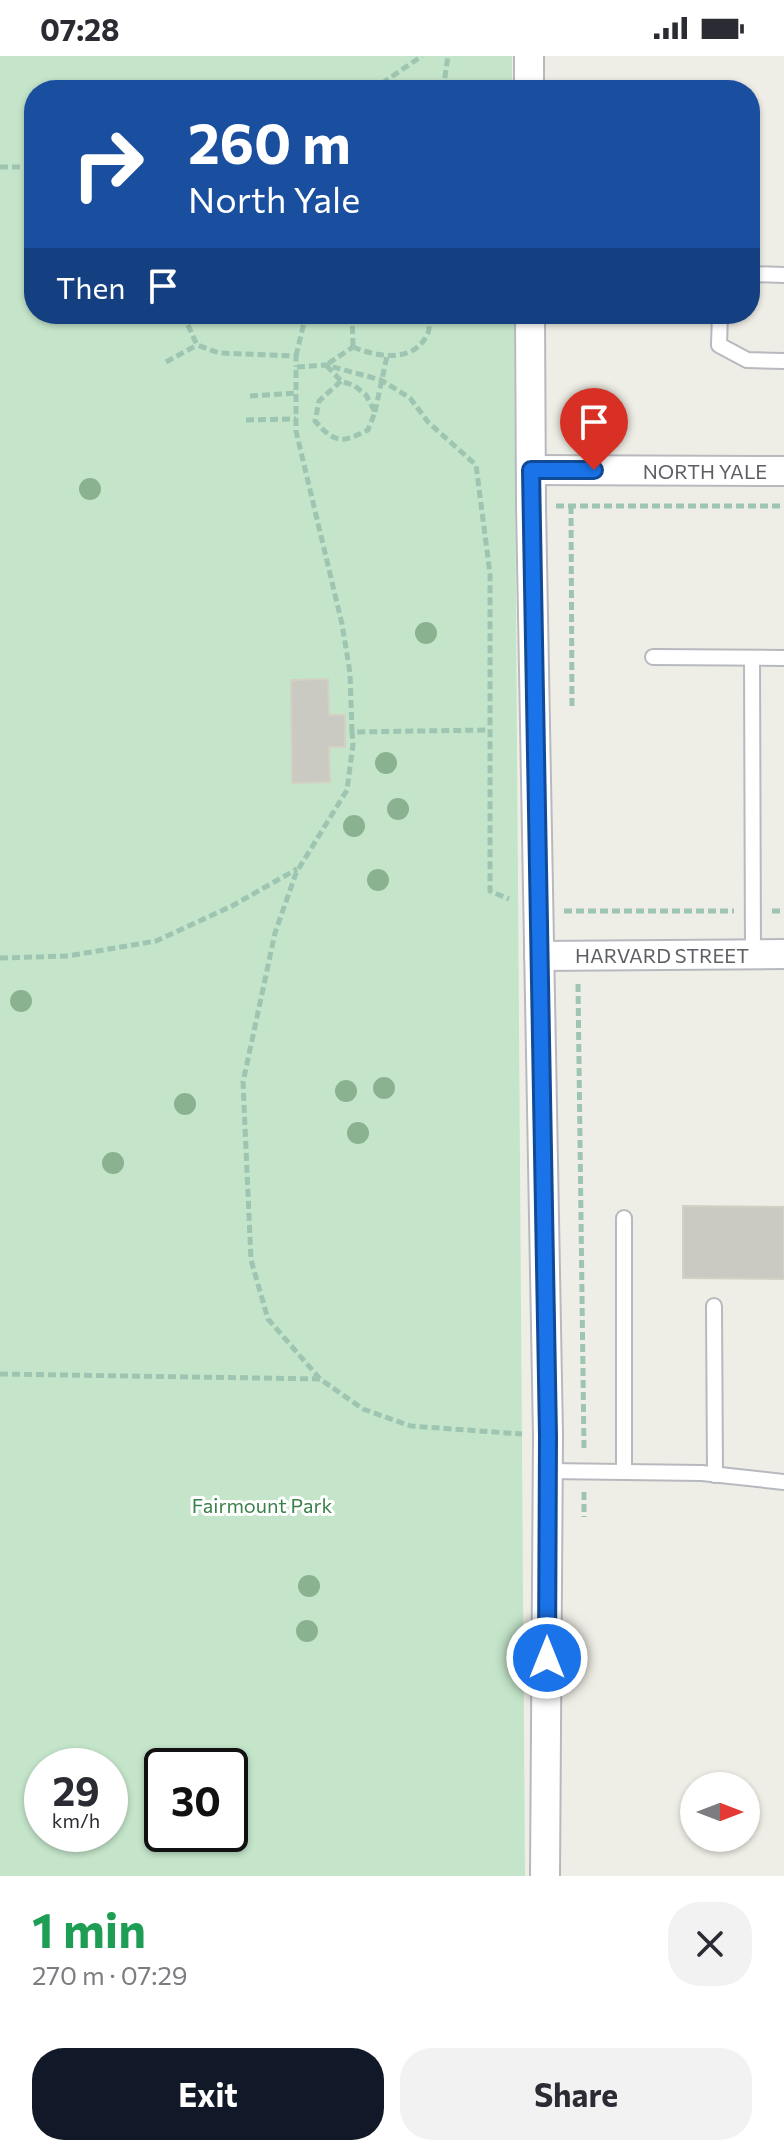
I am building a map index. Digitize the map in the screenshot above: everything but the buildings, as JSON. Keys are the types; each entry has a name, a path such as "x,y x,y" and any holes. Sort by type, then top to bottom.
{"street":[{"path":"529,56 529,80"},
{"path":"530,324 548,1436 545,1876"},
{"name":"NORTH YALE","path":"531,470 784,471"},
{"name":"HARVARD STREET","path":"539,956 784,954"}],"lane":[{"path":"760,274 784,275"},
{"path":"720,324 719,345 747,360 784,361"},
{"path":"653,657 784,658"},
{"path":"752,658 753,954"},
{"path":"624,1218 624,1472"},
{"path":"714,1306 715,1475"},
{"path":"548,1471 715,1475 784,1482"}],"path":[{"path":"387,80 422,56"},
{"path":"444,80 448,56"},
{"path":"0,167 24,167"},
{"path":"188,324 197,345 219,353 296,356"},
{"path":"304,324 296,356 299,447 342,624 350,673 353,744 347,790 296,873 275,933 243,1082 251,1260 268,1319 320,1379 363,1409 411,1426 548,1436"},
{"path":"352,324 353,347"},
{"path":"353,347 376,356 400,356 417,347 429,332 429,324"},
{"path":"166,362 197,345"},
{"path":"326,365 353,347"},
{"path":"341,381 319,401 315,421 328,436 348,440 368,430 387,356"},
{"path":"296,367 326,365 381,380 410,398 428,422 476,465 490,574 490,891 539,913 784,911"},
{"path":"326,365 341,381 355,386 366,395 375,412"},
{"path":"250,396 296,393"},
{"path":"246,420 296,419"},
{"path":"531,506 784,506"},
{"path":"571,506 572,708"},
{"path":"352,732 489,730"},
{"path":"0,958 68,956 156,941 232,906 301,866"},
{"path":"578,981 584,1517"},
{"path":"0,1374 320,1379"}],"green space":[{"name":"Fairmount Park","path":"0,56 512,56 512,80 24,80 24,324 514,324 525,1876 0,1876"}],"route":[{"path":"547,1658 548,1436 531,470 594,470"}]}
